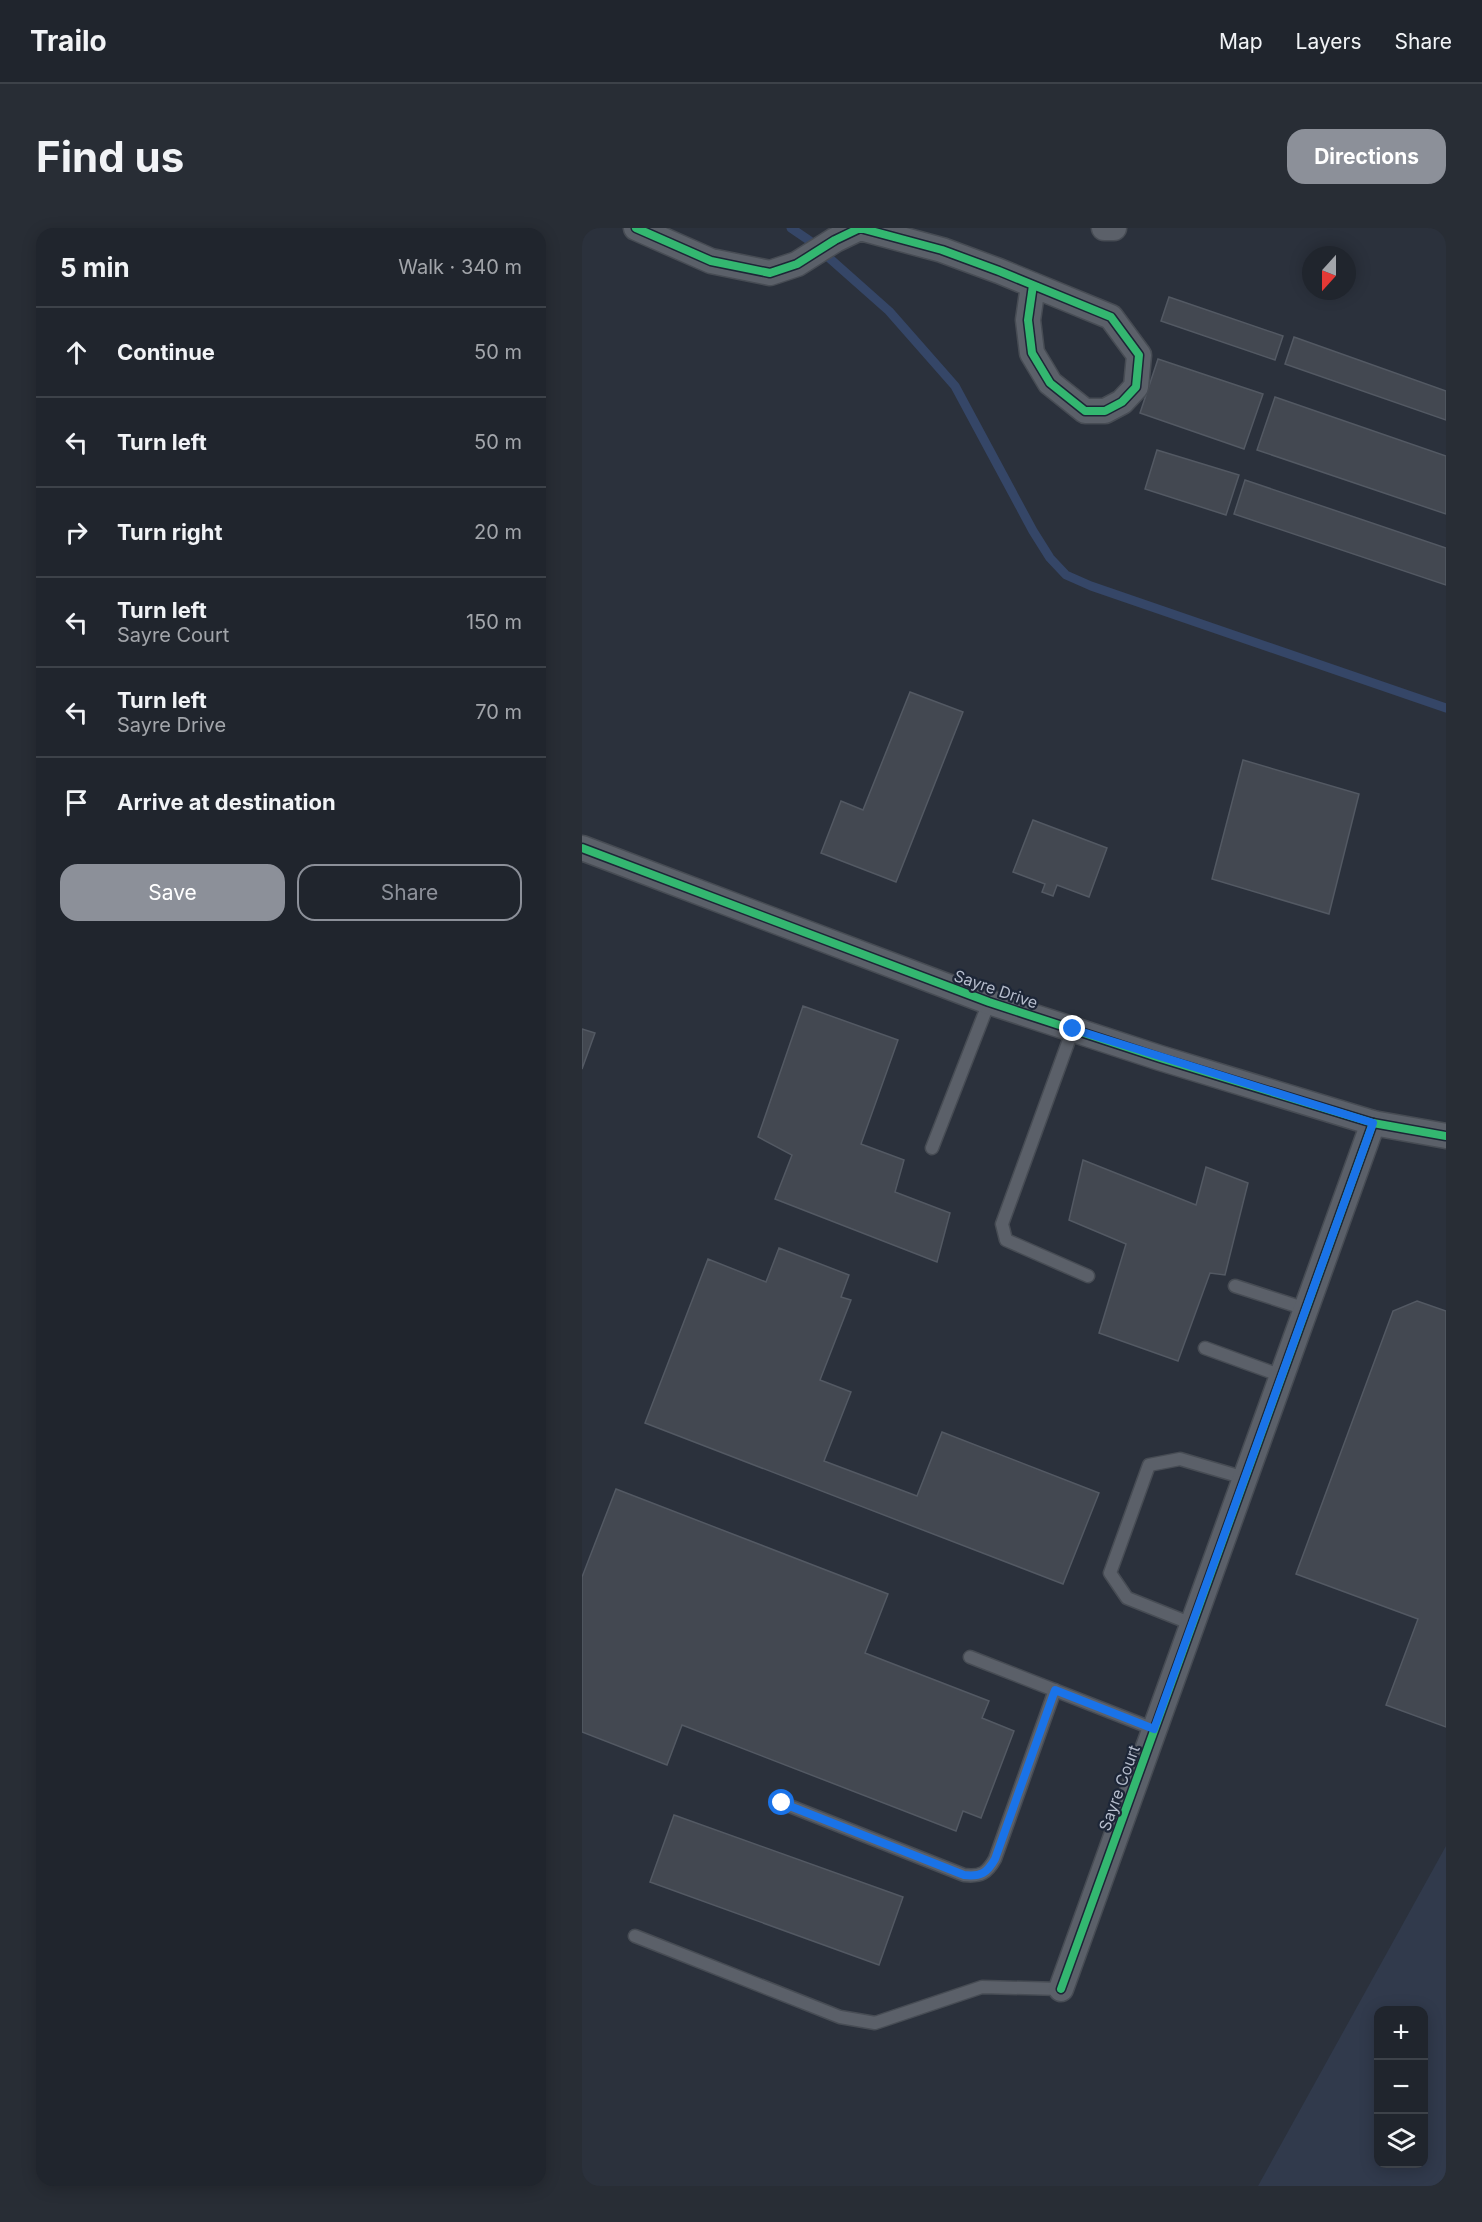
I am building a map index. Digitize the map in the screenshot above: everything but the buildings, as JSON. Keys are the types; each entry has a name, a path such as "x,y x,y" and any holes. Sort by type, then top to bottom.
{"street":[{"path":"636,228 711,261 770,273 803,261 835,240 860,228 935,237 1033,285 1111,317 1139,355 1136,387 1122,402 1105,411 1085,411 1050,383 1032,352 1028,320 1033,285"},
{"path":"1104,228 1114,228"},
{"name":"Sayre Drive","path":"582,848 989,1002 1373,1123 1446,1136"},
{"name":"Sayre Court","path":"1061,1989 1373,1123"}],"lane":[{"path":"932,1148 989,1002"},
{"path":"1073,1029 1002,1224 1006,1240 1088,1276"},
{"path":"1235,1286 1306,1309"},
{"path":"1205,1348 1282,1376"},
{"path":"1192,1624 1127,1598 1110,1573 1145,1476 1149,1465 1180,1459 1245,1478"},
{"path":"970,1657 1154,1729"},
{"path":"782,1803 964,1875 977,1877 988,1871 995,1859 1055,1690"},
{"path":"635,1936 840,2017 875,2023 982,1987 1061,1989"}],"shaded area":[{"path":"1446,1846 1446,2186 1258,2186"}],"waterway":[{"path":"791,228 810,241 889,311 955,386 1033,531 1050,558 1066,575 1091,586 1446,708"}],"cycle path":[{"path":"636,228 711,261 770,273 797,264 835,240 860,228 942,250 999,271 1111,317 1139,355 1136,387 1122,402 1105,411 1085,411 1050,383 1032,353 1028,320 1033,285"},
{"path":"582,848 989,1002 1160,1058 1373,1123 1446,1136"},
{"path":"1061,1989 1373,1123"}],"route":[{"path":"782,1803 964,1875 977,1877 988,1871 995,1859 1055,1690 1154,1729 1373,1123 1073,1029"}]}
